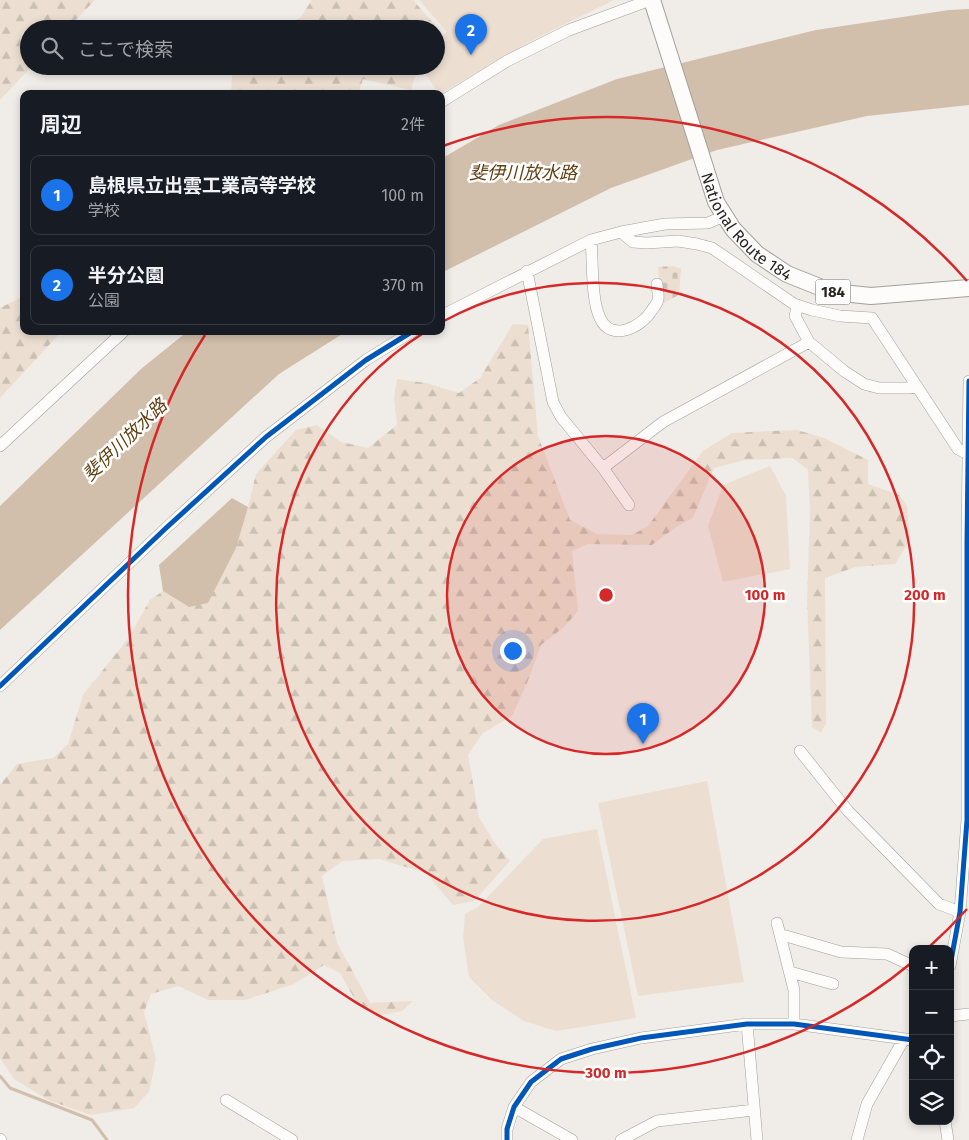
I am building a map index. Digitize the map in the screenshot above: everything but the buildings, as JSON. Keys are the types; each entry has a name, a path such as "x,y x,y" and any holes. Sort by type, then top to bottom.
{"highway":[{"name":"National Route 184","path":"651,0 720,209 733,229 757,254 788,274 832,292 871,296 969,288"}],"street":[{"path":"445,100 507,61 569,30 651,0"},
{"path":"445,314 591,240 665,224 708,223 720,209"},
{"path":"621,232 633,242 678,241 712,248 763,284 798,305 840,316 872,318 958,449 968,454"},
{"path":"591,240 595,304 600,320 609,328 621,331 634,328 647,318 658,300 657,284"},
{"path":"528,271 553,402 561,416 603,468 629,505"},
{"path":"798,305 795,316 810,342 844,371 864,384 879,388 917,387"},
{"path":"0,446 120,335"},
{"path":"0,686 158,536 266,437 366,360 407,335"},
{"path":"603,468 663,422 810,342"},
{"path":"954,945 960,912 968,820 969,381"},
{"path":"800,751 848,811 939,904 960,912"},
{"path":"777,923 794,990 794,1024"},
{"path":"781,937 786,936 842,952 887,954 909,964"},
{"path":"790,972 833,984"},
{"path":"954,1016 969,1014"},
{"path":"747,1024 757,1140"},
{"path":"507,1140 514,1106 531,1082 562,1059 592,1049 640,1038 747,1024 794,1024 908,1040 867,1104 857,1140"},
{"path":"226,1100 292,1140"},
{"path":"514,1106 572,1140"},
{"path":"621,1140 657,1121 754,1110"},
{"path":"946,1125 948,1140"}],"green space":[{"path":"0,0 95,0 76,20 20,20 20,75 24,75 0,100"},
{"path":"312,0 413,0 430,20 297,20"},
{"path":"419,0 614,0 533,40 445,91 437,90 426,75 445,75 445,34 447,32 445,30 445,20 436,20"},
{"path":"232,75 415,75 411,90 363,79 359,90 231,90"},
{"path":"673,266 681,269 679,295 661,304 658,267"},
{"path":"20,298 20,335 58,335 0,398 0,308"},
{"path":"513,324 528,325 538,436 570,520 597,534 632,535 648,526 703,451 732,433 797,430 824,438 868,460 868,484 899,495 907,506 910,540 895,564 855,567 825,578 826,723 821,733 812,727 807,600 810,514 808,470 793,458 745,460 714,468 693,518 676,527 652,545 588,544 572,551 578,611 564,627 541,645 512,716 483,733 468,755 479,817 494,842 510,861 474,901 453,905 426,873 379,859 342,861 322,876 337,943 370,1003 413,1001 402,1011 376,1016 358,1005 340,973 324,965 294,984 245,1000 208,1000 178,986 151,994 144,1012 156,1059 149,1092 134,1108 91,1115 48,1100 14,1079 0,1058 0,785 17,764 53,758 68,744 83,695 127,640 150,600 163,591 189,607 248,507 256,474 296,430 317,425 341,442 368,448 397,425 394,398 397,379 426,383 459,393 480,378"},
{"path":"770,466 786,496 790,569 723,582 708,526 723,485"},
{"path":"707,781 744,982 638,996 598,803"},
{"path":"597,829 636,1018 556,1031 524,1021 492,1000 469,977 463,938 465,914 478,907 543,839"}],"water":[{"name":"斐伊川放水路","path":"969,9 969,105 867,116 717,150 611,188 445,271 445,157 499,125 617,79 816,30 949,10"},
{"name":"斐伊川放水路","path":"183,335 341,335 279,374 0,630 0,506 141,369"},
{"path":"232,498 248,507 236,548 208,603 189,607 163,591 159,565"}],"waterway":[{"path":"0,1076 10,1088 92,1120 107,1140"}],"cycle path":[{"path":"0,686 165,529 266,437 366,360 407,335"},
{"path":"954,945 960,912 967,820 969,381"},
{"path":"507,1140 507,1129 514,1107 531,1082 561,1059 592,1049 641,1038 747,1024 794,1024 909,1039"}],"place":[{"name":"半分公園","path":"471,55"},
{"name":"島根県立出雲工業高等学校","path":"643,744"}]}
